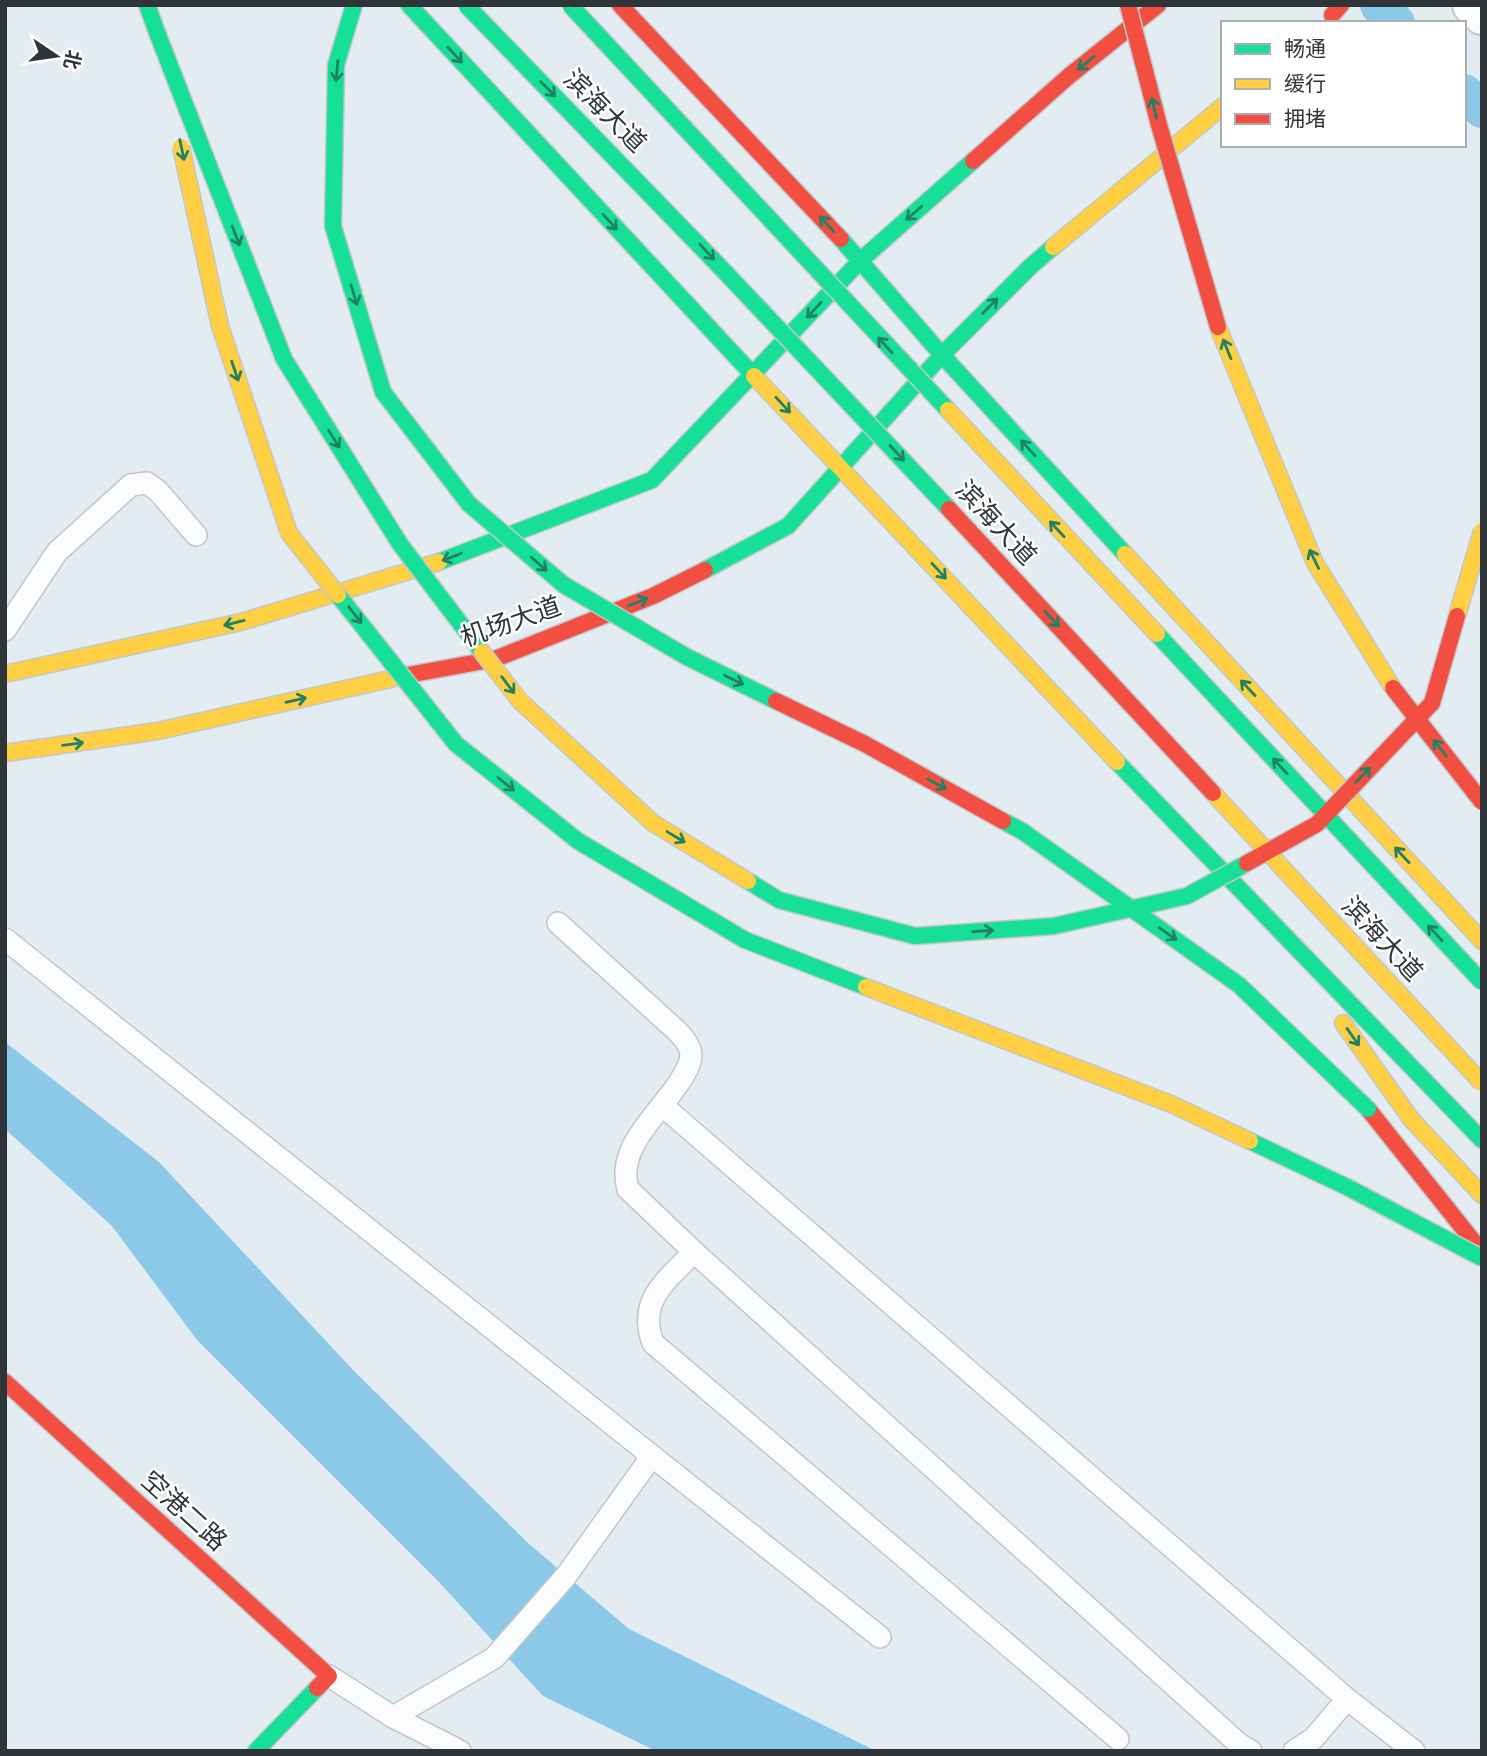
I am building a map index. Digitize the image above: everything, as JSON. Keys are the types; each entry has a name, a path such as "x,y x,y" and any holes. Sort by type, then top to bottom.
{"main road":[{"path":"147,5 284,359 400,544 520,701 653,823 779,900 915,936 1054,926 1187,896 1317,824 1432,702 1482,531"},
{"path":"354,5 336,65 333,226 383,392 469,504 564,585 687,657 865,744 1022,831 1239,985 1368,1110 1482,1252"},
{"path":"409,5 1112,757 1482,1140"},
{"name":"滨海大道","path":"466,5 646,187 866,419 1482,1083"},
{"name":"滨海大道","path":"570,5 1482,982"},
{"path":"620,5 861,260 942,355 1482,941"},
{"path":"1128,5 1159,125 1217,325 1315,563 1395,691 1482,802"},
{"path":"5,674 241,622 443,561 652,480 861,260 1069,76 1158,5"},
{"path":"158,35 220,326 289,533 456,744 578,841 745,940 1171,1104 1347,1187 1482,1258"},
{"name":"机场大道","path":"5,753 159,731 386,679 495,659 653,596 788,526 942,355 1031,266 1221,108"},
{"path":"1271,922 1411,1119 1482,1195"},
{"name":"空港二路","path":"5,1382 329,1676"},
{"path":"256,1751 329,1676"}],"street":[{"path":"1472,5 1482,15"}],"lane":[{"path":"5,630 57,552 131,485 146,483 158,491 196,535"},
{"path":"558,923 686,1040 691,1052 689,1065 663,1106 635,1140 627,1161 625,1176 628,1189 694,1252 1239,1744 1251,1751"},
{"path":"5,939 880,1637"},
{"path":"663,1106 1347,1699 1415,1751"},
{"path":"694,1252 656,1291 648,1309 647,1328 653,1343 1118,1739"},
{"path":"393,1717 494,1658 566,1576 652,1457"},
{"path":"329,1676 393,1717 460,1751"},
{"path":"1294,1751 1314,1738 1347,1699"}],"water":[{"path":"5,1042 159,1162 354,1371 528,1543 629,1629 876,1751 656,1751 543,1696 439,1582 197,1340 112,1226 5,1129"}],"waterway":[{"path":"1379,5 1394,21"},
{"path":"1466,95 1482,109"}],"traffic: fast":[{"path":"147,5 158,35"},
{"path":"354,5 336,65 333,226 383,392 469,504"},
{"path":"409,5 754,376"},
{"path":"466,5 724,271 949,509"},
{"path":"570,5 948,410"},
{"path":"158,35 284,359 400,544 482,652"},
{"path":"439,562 652,480 861,260 973,161"},
{"path":"841,239 942,355 1125,554"},
{"path":"705,570 788,526 942,355 1053,247"},
{"path":"469,504 564,585 687,657 776,701"},
{"path":"338,595 456,744 578,841 745,940 866,987"},
{"path":"1157,634 1482,982"},
{"path":"1117,762 1482,1140"},
{"path":"1003,821 1022,831 1239,985 1368,1109"},
{"path":"748,881 779,900 915,936 1054,926 1187,896 1247,863"},
{"path":"1250,1141 1347,1187 1482,1258"},
{"path":"256,1751 317,1688"}],"traffic: slow":[{"path":"1053,247 1221,108"},
{"path":"181,147 220,326 289,533 338,595"},
{"path":"1218,327 1315,563 1393,688"},
{"path":"754,376 1117,762"},
{"path":"948,410 1157,634"},
{"path":"1457,616 1482,531"},
{"path":"1125,554 1482,941"},
{"path":"5,674 241,622 439,562"},
{"path":"482,652 520,701 653,823 748,881"},
{"path":"5,753 158,731 408,675"},
{"path":"1213,793 1482,1083"},
{"path":"866,987 1171,1104 1250,1141"},
{"path":"1343,1023 1411,1119 1482,1195"}],"traffic: jam":[{"path":"620,5 841,239"},
{"path":"1128,5 1159,125 1218,327"},
{"path":"973,161 1069,76 1158,5"},
{"path":"1332,15 1341,5"},
{"path":"949,509 1213,793"},
{"path":"408,675 495,659 653,596 705,570"},
{"path":"1247,863 1317,824 1432,703 1457,616"},
{"path":"1393,688 1482,802"},
{"path":"776,701 865,744 1003,821"},
{"path":"1368,1109 1482,1252"},
{"path":"5,1382 329,1676 317,1688"}]}
